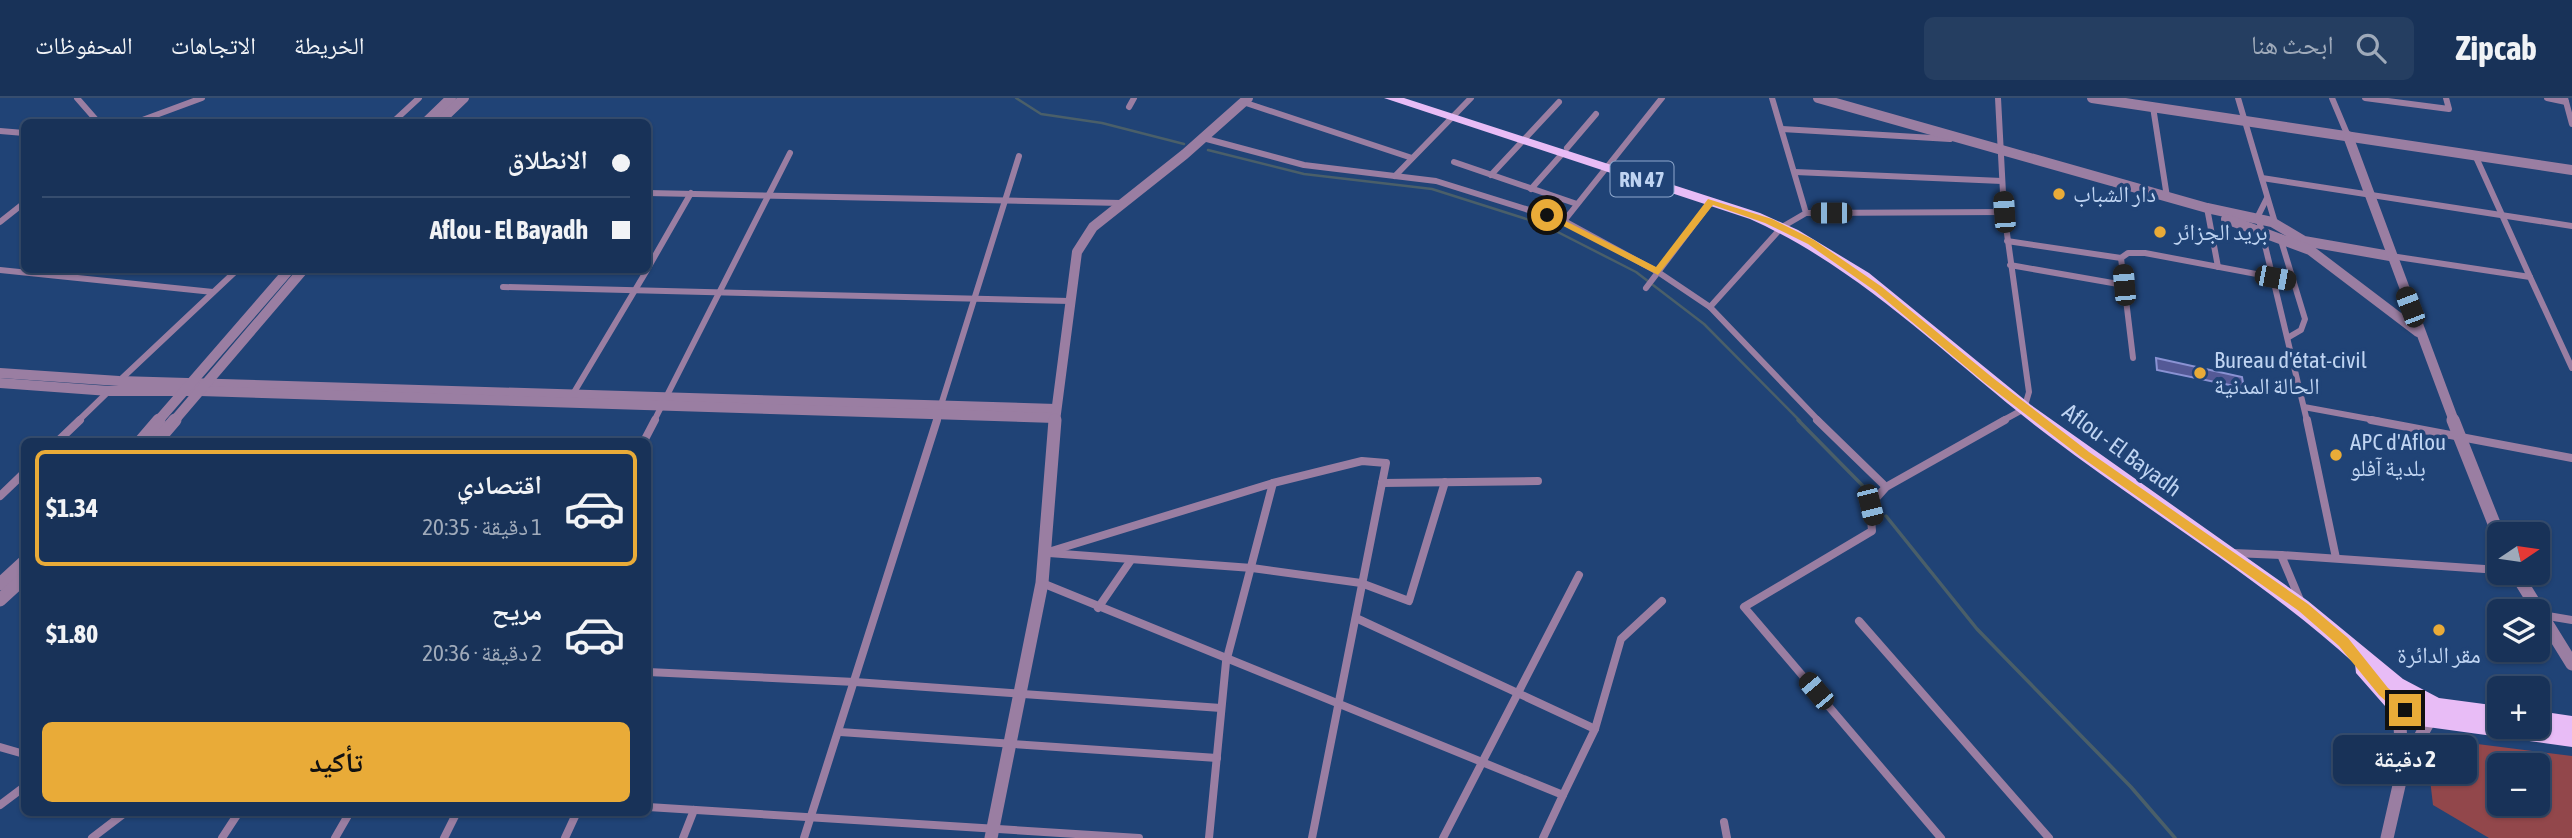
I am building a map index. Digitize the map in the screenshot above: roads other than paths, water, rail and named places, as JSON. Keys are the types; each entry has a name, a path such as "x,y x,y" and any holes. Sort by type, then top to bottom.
{"main road":[{"name":"Aflou - El Bayadh","path":"1391,98 1454,115 1786,224 1879,289 2024,409 2303,607 2343,642 2383,691 2412,705 2429,721 2572,738"},
{"name":"Aflou - El Bayadh","path":"1412,98 1454,115"},
{"name":"Aflou - El Bayadh","path":"1608,165 1786,224"},
{"name":"Aflou - El Bayadh","path":"2412,705 2487,713"},
{"path":"2550,722 2572,725"}],"street":[{"path":"77,98 95,119"},
{"path":"145,119 202,98"},
{"path":"396,119 419,98"},
{"path":"442,119 464,98"},
{"path":"1129,107 1134,98"},
{"path":"1395,176 1471,98"},
{"path":"1564,221 1662,98"},
{"path":"1772,98 1806,213"},
{"path":"1818,98 2207,208 2259,218 2304,240 2390,256 2530,276"},
{"path":"1941,838 1744,607 1872,531 1870,505 1885,487 2024,409 2029,392 2007,241 1998,98"},
{"path":"2092,98 2120,100 2572,170"},
{"path":"2238,98 2305,322 2301,330 2289,337"},
{"path":"2332,98 2371,194 2418,332 2494,522"},
{"path":"2365,98 2451,108 2446,98"},
{"path":"2547,98 2566,100 2572,124"},
{"path":"429,119 447,99"},
{"path":"992,834 1042,583 1056,413 1073,267 1081,246 1093,227 1203,138 1245,100 1412,158"},
{"path":"1491,175 1559,102"},
{"path":"2153,107 2167,197"},
{"path":"1531,189 1596,114"},
{"path":"1782,129 1968,140"},
{"path":"0,131 21,133"},
{"path":"1203,138 1304,165 1461,187 1564,221 1657,273 1710,307 1797,400 1885,487"},
{"path":"646,438 790,153"},
{"path":"2475,155 2572,368"},
{"path":"804,838 841,732 1019,156"},
{"path":"1454,162 1577,204"},
{"path":"1795,172 2002,181"},
{"path":"2262,178 2572,226"},
{"path":"651,192 1123,204"},
{"path":"651,262 691,193"},
{"path":"2267,198 2259,212 2259,218 2289,337 2336,558"},
{"path":"1646,288 1711,201"},
{"path":"0,222 21,204"},
{"path":"2207,208 2227,219 2318,255 2418,332"},
{"path":"2207,208 2218,267"},
{"path":"1710,307 1786,224 1806,213 2004,212"},
{"path":"2007,241 2121,258 2128,253 2139,252 2294,281"},
{"path":"2121,258 2133,358"},
{"path":"2010,265 2124,285"},
{"path":"0,270 21,272"},
{"path":"35,273 213,292"},
{"path":"81,277 86,273"},
{"path":"61,438 234,273"},
{"path":"159,438 287,273"},
{"path":"144,438 197,386 300,273"},
{"path":"573,394 645,273"},
{"path":"503,286 1070,301"},
{"path":"2385,307 2410,307"},
{"path":"0,373 197,386 1056,413"},
{"path":"0,383 109,391 197,386 573,394 665,401"},
{"path":"2304,407 2572,458"},
{"path":"1045,553 1273,483 1362,461 1387,463 1312,838"},
{"path":"0,496 21,476"},
{"path":"1382,483 1538,481"},
{"path":"1045,553 1252,568 1361,583 1409,601 1445,482"},
{"path":"1209,838 1226,662 1273,483"},
{"path":"2225,553 2487,569"},
{"path":"2281,555 2303,607"},
{"path":"1098,608 1131,560"},
{"path":"0,584 21,565"},
{"path":"1443,838 1579,575"},
{"path":"0,600 21,581"},
{"path":"1042,583 1226,662 1483,760 1563,795"},
{"path":"1543,838 1595,729 1621,639 1662,601"},
{"path":"2550,616 2572,620"},
{"path":"1356,618 1595,729"},
{"path":"1858,621 2049,838"},
{"path":"2550,628 2572,664"},
{"path":"651,673 1020,692 1221,708"},
{"path":"2403,768 2399,730 2412,705"},
{"path":"2386,838 2403,768 2429,721"},
{"path":"841,732 1217,758"},
{"path":"0,747 21,753"},
{"path":"0,805 21,790"},
{"path":"651,807 811,817 992,834 1139,838"},
{"path":"683,838 694,810"},
{"path":"92,838 121,816"},
{"path":"222,838 236,816"},
{"path":"335,838 348,816"},
{"path":"444,838 455,816"},
{"path":"565,838 575,816"},
{"path":"1724,822 1727,838"}],"waterway":[{"path":"1016,98 1041,114 1102,123 1184,144"},
{"path":"1208,150 1304,174 1432,189 1542,224 1636,272 1704,324 1800,421"},
{"path":"1798,420 1863,486"},
{"path":"1886,516 1977,629 2131,787 2175,838"}],"place":[{"name":"دار الشباب","path":"2059,194"},
{"name":"بريد الجزائر","path":"2160,232"},
{"name":"Bureau d'état-civil الحالة المدنية","path":"2200,373"},
{"name":"APC d'Aflou بلدية آفلو","path":"2336,455"},
{"name":"مقر الدائرة","path":"2439,630"}]}
